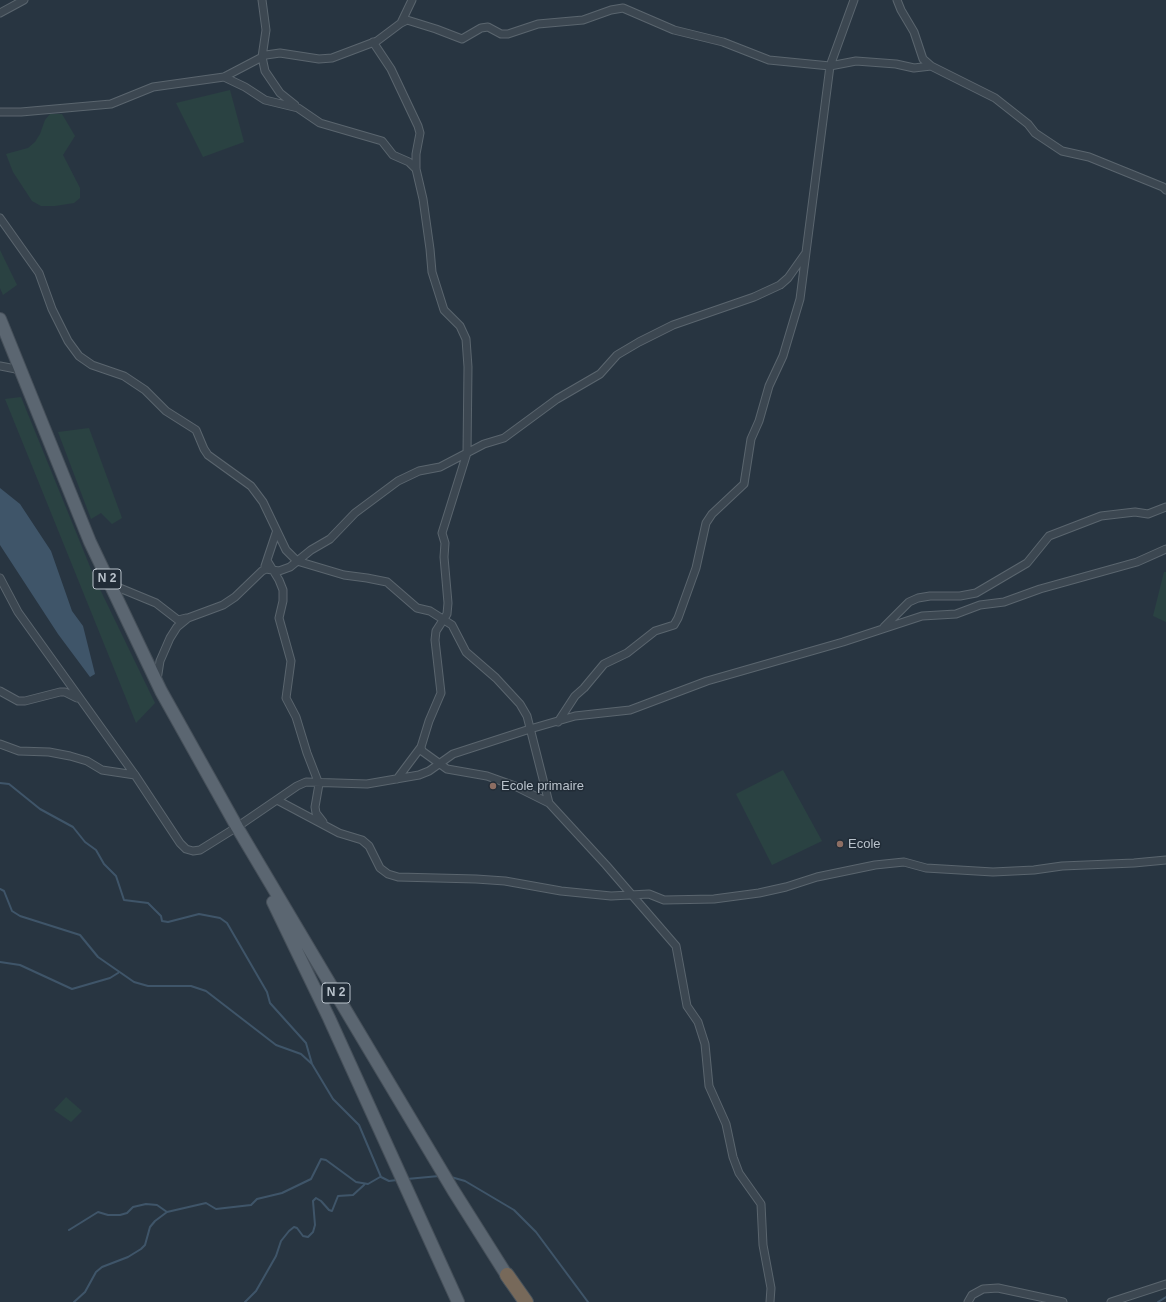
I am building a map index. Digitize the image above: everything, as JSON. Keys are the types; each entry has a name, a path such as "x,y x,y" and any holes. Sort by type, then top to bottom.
{"highway":[{"path":"507,1275 526,1302"}],"main road":[{"name":"N 2","path":"0,319 90,542 156,682 237,827 453,1190 523,1302"},
{"name":"N 2","path":"237,827 300,956 458,1302"}],"street":[{"path":"0,13 24,0"},
{"path":"262,0 266,30 262,57 265,71 280,93 320,123 382,141 393,155 409,162 416,169"},
{"path":"401,23 412,0"},
{"path":"558,722 575,696 604,664 627,653 655,631 674,625 678,618 696,568 706,523 712,514 744,484 751,439 759,421 769,386 783,356 800,299 830,66 854,0"},
{"path":"897,0 914,32 924,59 931,66 995,98 1028,124 1035,133 1062,151 1089,157 1163,187 1166,190"},
{"path":"0,112 21,112 111,104 153,87 224,77 262,57 280,53 319,59 332,58 374,42 407,20 436,29 462,40 481,28 488,28 501,34 508,34 538,24 583,20 611,10 623,8 674,30 723,42 769,60 830,66 856,61 896,64 914,68 931,66"},
{"path":"374,42 391,69 418,126 420,133 416,154 416,169 423,199 432,272 444,310 460,326 466,339 468,367 467,453 442,533 448,603 447,614 436,632 442,693 428,722 422,747 397,779"},
{"path":"224,77 246,87 265,100 298,108"},
{"path":"0,218 39,273 52,309 68,342 79,356 92,365 124,376 146,390 166,411 190,424 196,430 204,450 251,486 263,502 276,533 286,550 297,561 344,575 387,582 417,608 430,611 452,625 466,652 496,678 520,704 527,716 549,804"},
{"path":"262,571 279,571 290,567 330,539 355,513 398,481 418,470 440,467 484,444 510,434 557,399 600,374 617,355 639,342 673,325 754,297 780,285 788,278 806,253"},
{"path":"0,366 21,370"},
{"path":"883,629 909,602 918,598 930,596 960,596 976,593 1027,563 1049,536 1101,516 1135,512 1148,514 1166,507"},
{"path":"110,584 156,603 178,620 188,618 223,605 236,597 262,571 268,562 276,533"},
{"path":"0,578 18,612 134,775 180,843 193,851 200,850 297,786 306,782 358,784 397,779 429,771 453,754 530,729 575,716 636,708 707,681 922,616 956,614 980,605 1004,602 1040,589 1137,562 1166,549"},
{"path":"268,562 274,570 283,590 283,601 279,618 290,661 286,698 296,717 307,753 319,782 316,814 326,825"},
{"path":"156,682 163,651 177,627 188,618"},
{"path":"0,691 18,700 25,701 60,692 65,692 79,699"},
{"path":"0,744 19,751 49,752 70,756 87,761 102,770 134,775"},
{"path":"422,747 424,754 447,769 487,776 515,786 549,804 633,895 676,946 687,1006 698,1022 705,1044 709,1086 726,1124 733,1157 739,1173 761,1204 763,1245 772,1288 770,1302"},
{"path":"277,800 339,833 362,840 369,846 380,868 388,874 398,877 476,878 561,891 611,896 649,894 664,900 676,901 714,899 759,893 786,887 817,877 875,865 904,862 926,868 993,872 1034,870 1062,866 1166,860"},
{"path":"1111,1302 1166,1284"},
{"path":"968,1302 972,1295 983,1289 998,1288 1063,1302"}],"green space":[{"path":"230,90 244,142 203,157 176,103"},
{"path":"50,114 62,114 75,136 63,155 80,188 80,198 74,203 55,206 41,206 32,201 13,172 6,154 28,148 35,142 40,134 45,120"},
{"path":"0,250 17,285 3,295 0,288"},
{"path":"21,397 95,579 155,703 136,723 5,399"},
{"path":"89,428 122,518 112,524 101,513 91,519 58,432"},
{"path":"1164,572 1166,572 1166,622 1153,616"},
{"path":"783,770 822,841 772,865 736,794"},
{"path":"66,1097 82,1111 71,1122 54,1110"}],"water":[{"path":"0,488 20,504 51,551 72,611 83,626 95,674 90,677 58,634 0,545"}],"waterway":[{"path":"0,783 9,784 40,809 73,827 85,842 96,850 104,864 116,876 124,900 148,903 161,916 162,921 168,922 199,914 220,918 227,923 267,992 270,1003 306,1043 312,1064"},
{"path":"0,889 4,891 12,911 20,916 80,935 98,957 134,982 148,986 191,986 206,991 276,1045 301,1054 312,1064 333,1099 359,1125 381,1177 389,1181 397,1180"},
{"path":"0,962 20,965 72,989 110,978 118,973"},
{"path":"74,1302 85,1292 96,1272 102,1267 128,1257 141,1249 145,1245 150,1227 167,1212 206,1203 216,1209 251,1205 257,1199 282,1193 311,1179 321,1159 326,1160 356,1182 368,1184 380,1177"},
{"path":"407,1179 439,1176"},
{"path":"451,1177 465,1181 514,1210 536,1232 588,1302"},
{"path":"245,1302 256,1291 276,1256 281,1241 289,1231 294,1227 297,1228 303,1236 308,1237 313,1232 315,1225 313,1201 316,1198 332,1211 338,1196 353,1195 364,1185"},
{"path":"69,1230 98,1212 108,1215 120,1215 127,1213 133,1207 146,1204 157,1205 167,1212"},
{"path":"1158,1302 1166,1297"}],"place":[{"name":"Ecole primaire","path":"493,786"},
{"name":"Ecole","path":"840,844"}]}
